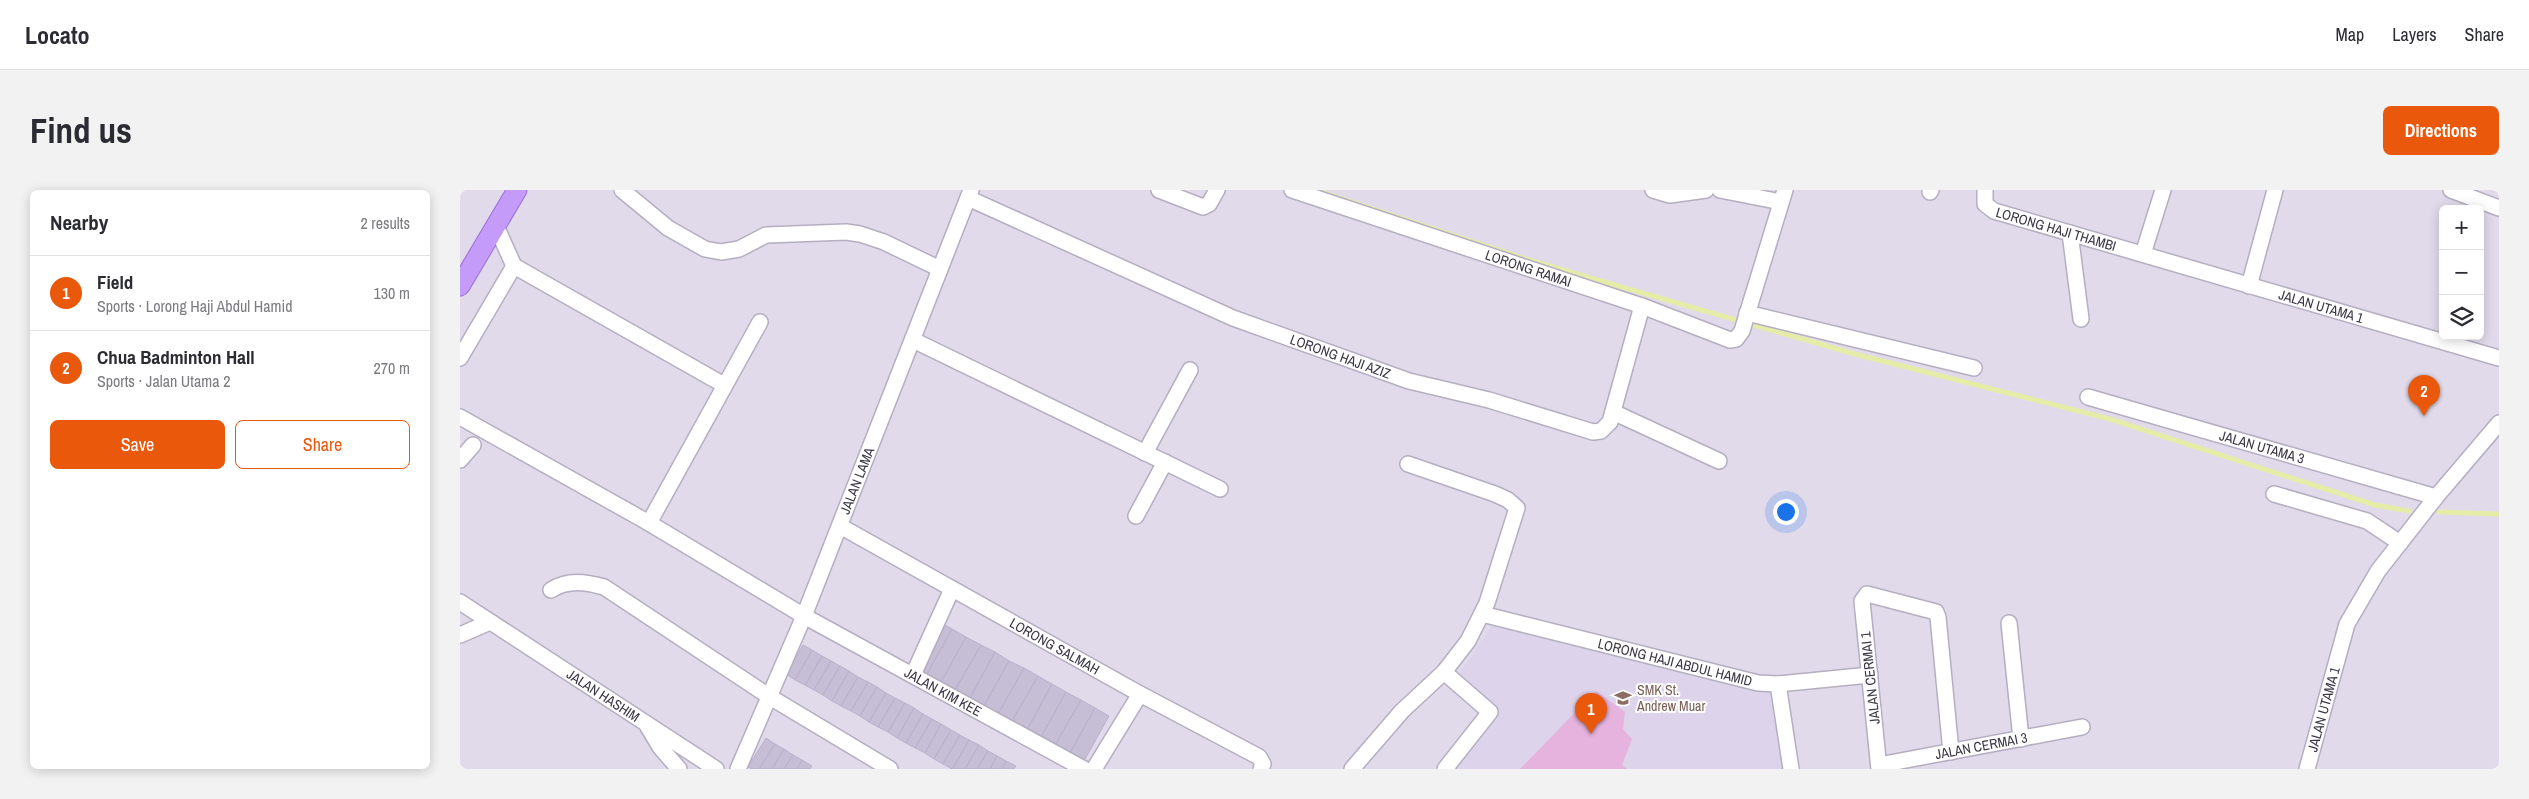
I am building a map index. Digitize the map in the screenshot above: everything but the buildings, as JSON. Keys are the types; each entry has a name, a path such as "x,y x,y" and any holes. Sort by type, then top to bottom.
{"main road":[{"path":"463,275 518,190"}],"street":[{"path":"623,190 668,228 705,249 721,252 739,249 766,235 846,232 860,234 884,242 940,270"},
{"path":"1159,190 1203,207 1209,204 1217,190"},
{"name":"LORONG RAMAI","path":"1292,190 1642,306 1730,340 1736,339 1745,321"},
{"path":"1653,190 1670,195 1706,190"},
{"path":"1720,190 1783,196 1745,321 1974,368"},
{"name":"LORONG HAJI THAMBI","path":"1985,190 1984,204 1994,211 2143,254"},
{"path":"2143,254 2162,190"},
{"path":"2248,286 2275,190"},
{"path":"2451,190 2499,208"},
{"name":"LORONG HAJI AZIZ","path":"970,194 1233,318 1409,381 1489,400 1593,432 1606,427 1613,412 1642,306"},
{"name":"JALAN LAMA","path":"738,769 804,616 970,194"},
{"path":"496,226 514,266 724,385"},
{"path":"2070,233 2081,319"},
{"name":"JALAN UTAMA 1","path":"2143,254 2499,358"},
{"path":"460,358 514,266"},
{"path":"649,523 760,322"},
{"path":"914,340 1220,489"},
{"path":"1145,453 1190,370"},
{"name":"JALAN UTAMA 3","path":"2088,397 2436,497"},
{"path":"1613,412 1719,461"},
{"name":"JALAN KIM KEE","path":"460,417 649,523 804,616 1084,769"},
{"name":"JALAN UTAMA 1","path":"2307,769 2347,624 2378,571 2436,497 2499,423"},
{"path":"460,460 473,445"},
{"path":"1136,516 1165,462"},
{"path":"1352,769 1402,711 1444,672 1468,641 1482,614 1518,508 1508,500 1495,494 1408,464"},
{"path":"2274,494 2367,521 2400,543"},
{"name":"LORONG SALMAH","path":"840,526 1140,694 1260,757 1263,764 1261,769"},
{"path":"551,590 558,585 574,582 588,582 604,587 770,698 890,769"},
{"path":"913,675 952,589"},
{"name":"JALAN CERMAI 1","path":"1879,767 1862,601 1864,597 1873,595 1936,612 1938,616 1951,752"},
{"name":"JALAN HASHIM","path":"460,602 716,769"},
{"name":"LORONG HAJI ABDUL HAMID","path":"1482,614 1746,681 1778,684 1870,675"},
{"path":"460,635 490,622"},
{"path":"2009,623 2021,739"},
{"path":"1444,672 1490,712 1445,769"},
{"path":"1778,684 1791,769"},
{"path":"1094,769 1140,694"},
{"path":"646,723 660,748 680,769"},
{"name":"JALAN CERMAI 3","path":"1879,767 2082,727"}],"shaded area":[{"path":"460,190 2499,190 2499,769 460,769"},
{"name":"SMK St. Andrew Muar","path":"1497,618 1769,684 1783,769 1445,769 1490,712 1454,681"},
{"path":"1596,691 1625,712 1623,729 1632,739 1622,765 1627,769 1520,769"}],"waterway":[{"path":"1318,191 1532,261 1851,353 2110,419 2375,505 2409,511"},
{"path":"2439,512 2499,514"}],"place":[{"name":"Chua Badminton Hall","path":"2424,416"},
{"name":"SMK St. Andrew Muar","path":"1623,698"},
{"name":"Field","path":"1591,734"}]}
